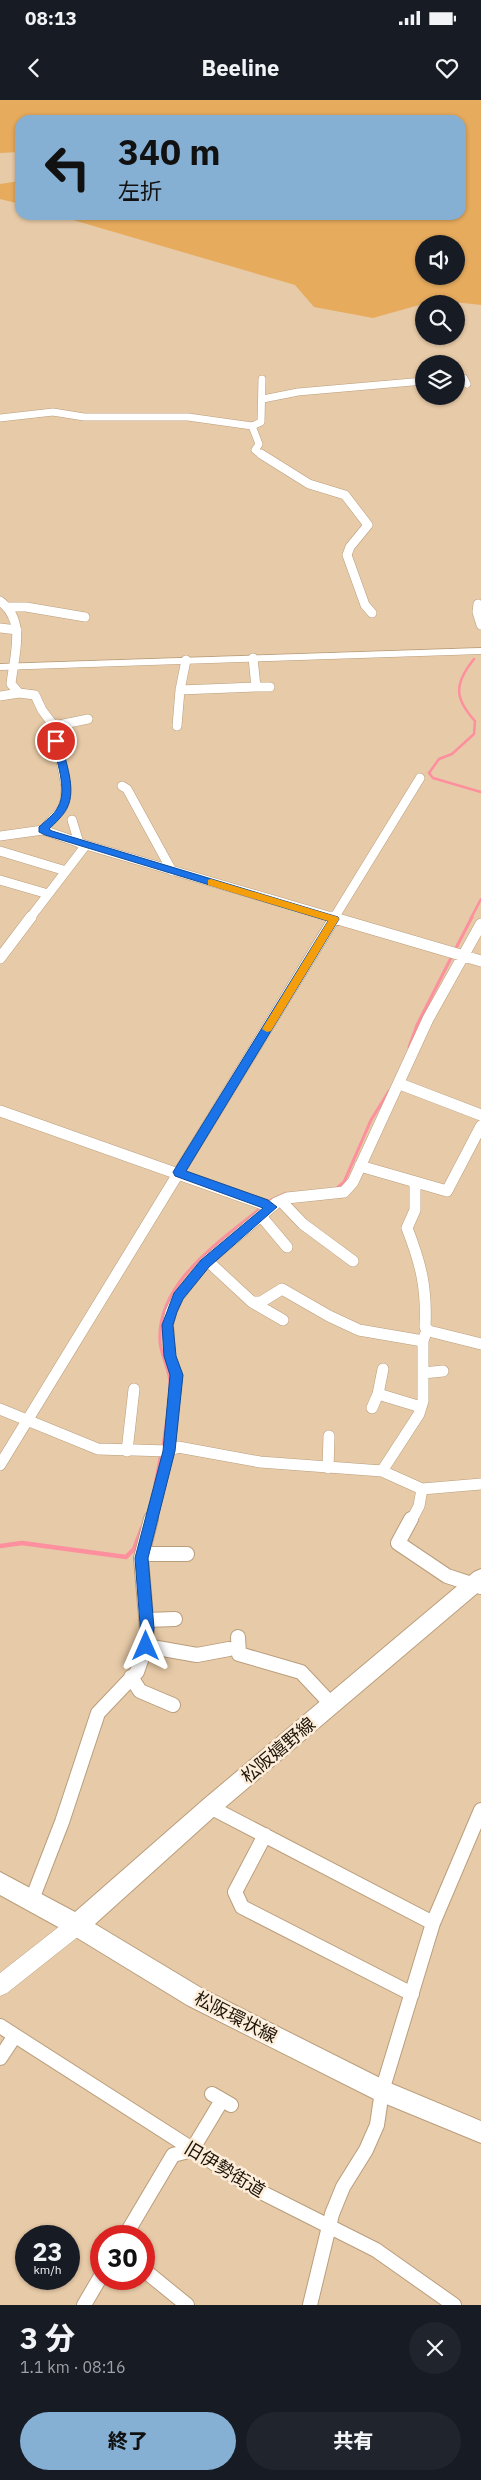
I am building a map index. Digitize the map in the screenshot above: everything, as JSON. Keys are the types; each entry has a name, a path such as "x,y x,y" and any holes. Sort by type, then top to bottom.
{"main road":[{"name":"松阪嬉野線","path":"77,1925 210,1807 478,1583"},
{"name":"松阪環状線","path":"0,1883 31,1902 77,1925 195,1998 382,2091 481,2132"}],"street":[{"path":"0,418 53,412 84,417 188,417 252,426 261,422 262,379"},
{"path":"263,399 298,392 415,382"},
{"path":"252,426 259,444 256,450 306,482 334,494 345,495 368,525 350,546 347,555 364,605 372,614"},
{"path":"0,601 12,612 17,630 11,684 19,694"},
{"path":"478,604 477,612 481,624"},
{"path":"8,607 26,607 85,617"},
{"path":"0,628 17,630"},
{"path":"0,667 481,651"},
{"path":"253,658 256,687"},
{"path":"177,726 180,690 186,660"},
{"path":"180,690 270,687"},
{"path":"0,696 35,695 42,710 54,726 66,786 66,801 62,809 43,830"},
{"path":"54,726 88,719"},
{"path":"0,1465 420,778"},
{"path":"122,786 127,789 172,871"},
{"path":"72,820 83,844"},
{"path":"0,836 43,830 172,871 481,961"},
{"path":"0,958 4,948 66,871 83,844"},
{"path":"0,851 66,871"},
{"path":"0,880 48,894"},
{"path":"31,1902 62,1822 98,1713 137,1672 146,1646 142,1554 169,1451 176,1375 170,1356 168,1325 178,1296 205,1264 276,1204 287,1198 344,1192 353,1182 400,1084 428,1019 481,924"},
{"path":"400,1084 481,1115"},
{"path":"0,1111 264,1203 276,1204 353,1261"},
{"path":"360,1166 447,1191 481,1126"},
{"path":"382,1471 419,1414 421,1407 426,1309 420,1264 407,1228 415,1210 415,1182"},
{"path":"261,1216 288,1247"},
{"path":"205,1264 211,1264 252,1302 283,1320"},
{"path":"252,1302 261,1302 282,1288 329,1316 359,1330 425,1335 464,1345 481,1344"},
{"path":"372,1408 378,1394 383,1370"},
{"path":"423,1373 443,1371"},
{"path":"127,1451 134,1389"},
{"path":"378,1394 421,1407"},
{"path":"0,1409 98,1449 169,1451 178,1447 260,1462 382,1471 422,1489 481,1484"},
{"path":"328,1468 329,1436"},
{"path":"422,1489 419,1506 398,1543 436,1571 458,1583 478,1583"},
{"path":"142,1554 187,1554"},
{"path":"146,1620 176,1619"},
{"path":"238,1636 239,1654 301,1672 332,1705"},
{"path":"146,1646 197,1654 229,1649"},
{"path":"131,1677 140,1691 173,1705"},
{"path":"210,1807 434,1923"},
{"path":"310,2305 328,2225 338,2199 374,2137 382,2111 382,2091 434,1923 481,1810"},
{"path":"265,1835 235,1892 242,1907 412,1994"},
{"path":"0,1986 77,1925"},
{"name":"旧伊勢街道","path":"0,2026 14,2037 253,2188 376,2250 454,2305"},
{"path":"0,2058 14,2037"},
{"path":"132,2225 173,2155 192,2150 222,2100"},
{"path":"155,2279 187,2305"},
{"path":"84,2305 93,2290"}],"shaded area":[{"path":"0,100 481,100 481,305 465,303 465,295 415,295 415,306 373,318 314,307 295,285 73,220 466,220 466,115 15,115 15,152 0,153"},
{"path":"15,182 15,203 0,199 0,184"}],"waterway":[{"path":"474,659 463,676 459,691 463,705 475,721 474,734 452,754 439,759 429,773 433,778 481,792"},
{"path":"471,918 481,899"},
{"path":"455,950 472,917"},
{"path":"409,1047 417,1025 452,956"},
{"path":"337,1188 344,1182 371,1120 389,1091"},
{"path":"271,1200 286,1193"},
{"path":"163,1447 169,1406 170,1382 160,1342 162,1320 169,1300 194,1264 262,1207"},
{"path":"155,1484 161,1453"},
{"path":"0,1546 22,1543 126,1557 134,1549 142,1528"}],"slow traffic":[{"path":"211,882 334,919 267,1029"}],"route":[{"path":"56,741 66,786 66,801 62,809 43,830 334,919 178,1172 271,1207 205,1264 178,1296 171,1312 168,1325 170,1356 176,1375 176,1389 169,1451 158,1499 141,1558 147,1628 146,1646"}]}
